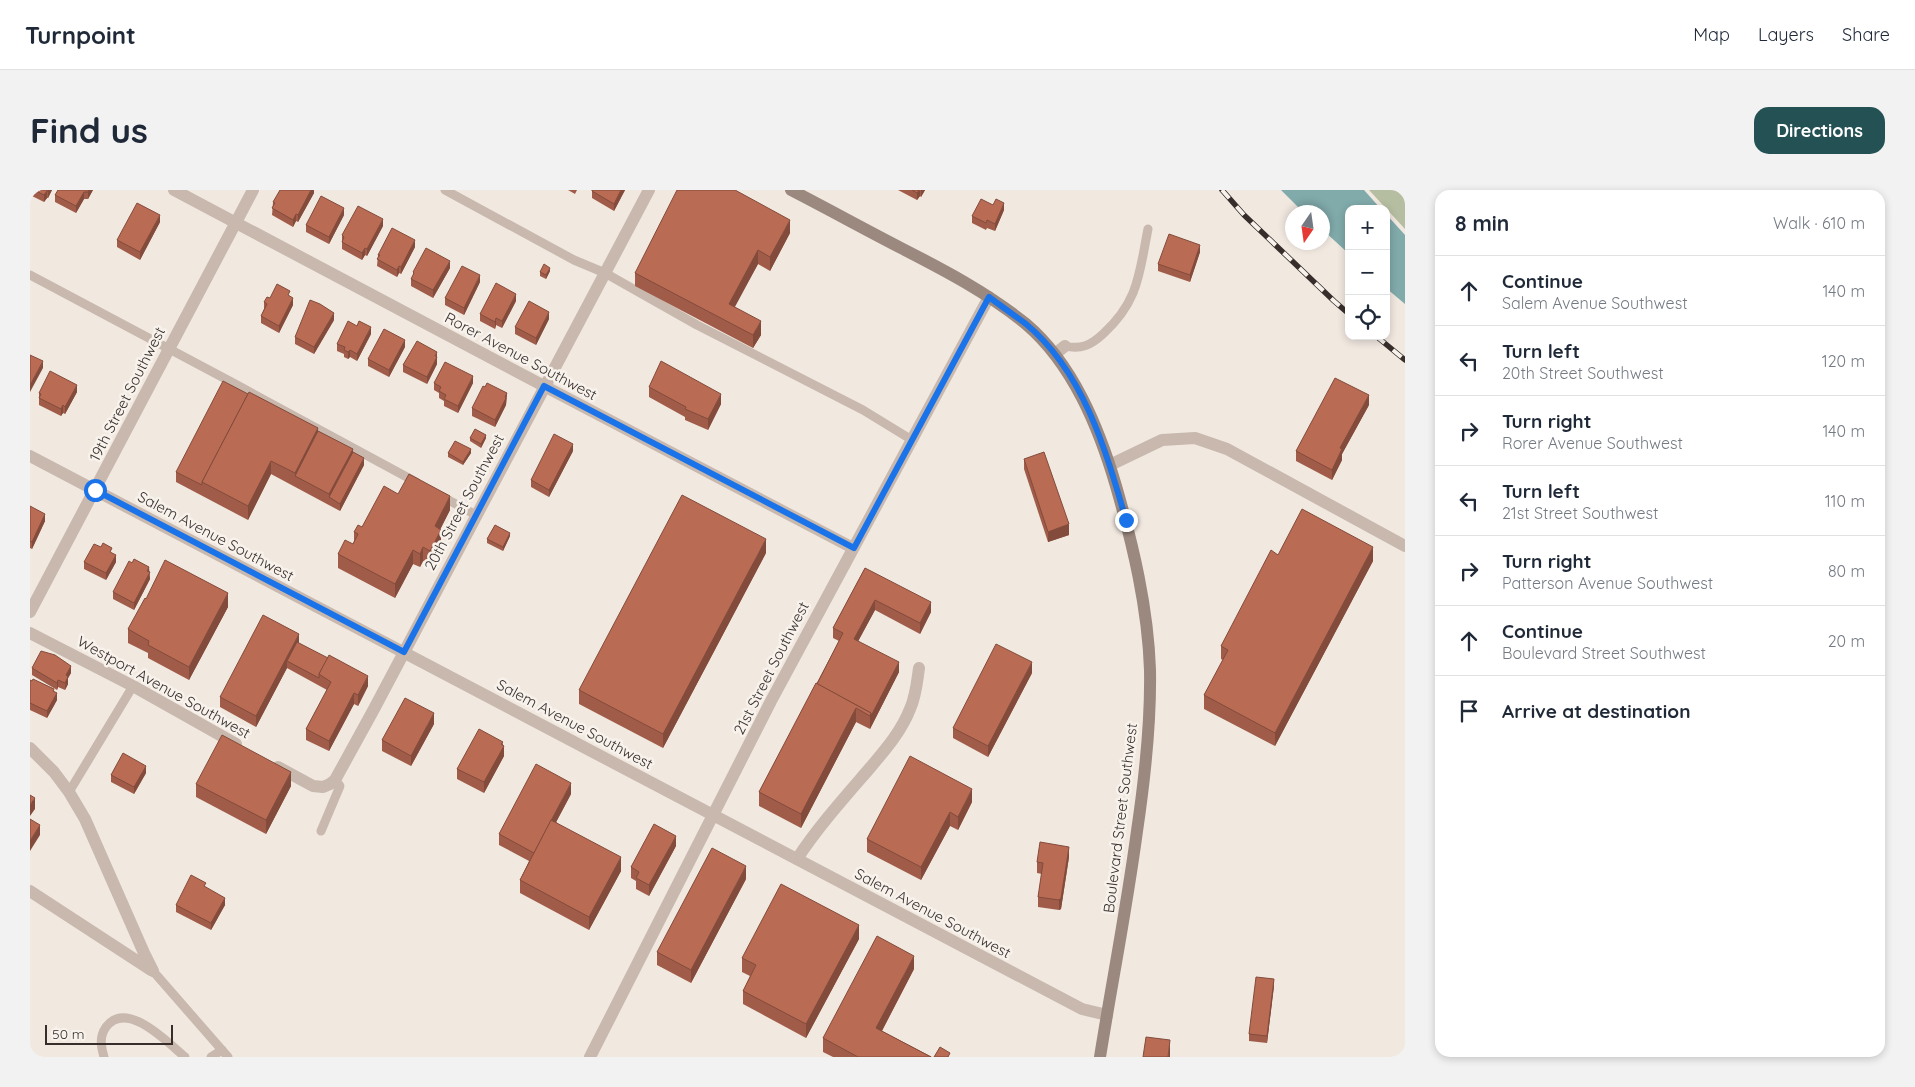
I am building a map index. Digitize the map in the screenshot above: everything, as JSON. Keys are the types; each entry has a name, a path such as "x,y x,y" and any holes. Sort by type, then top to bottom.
{"main road":[{"name":"Boulevard Street Southwest","path":"791,190 933,264 989,297 1060,350 1095,426 1110,465 1126,520 1138,577 1150,668 1150,711 1146,766 1138,823 1100,1057"}],"street":[{"name":"Rorer Avenue Southwest","path":"174,190 854,548"},
{"name":"19th Street Southwest","path":"30,612 253,190"},
{"name":"20th Street Southwest","path":"335,780 649,190"},
{"name":"21st Street Southwest","path":"590,1057 771,701 989,297"},
{"path":"1110,465 1162,440 1195,438 1227,449 1405,546"},
{"name":"Salem Avenue Southwest","path":"30,456 1082,1009 1107,1014"},
{"name":"Westport Avenue Southwest","path":"30,633 133,686 250,752"},
{"path":"797,859 809,841 888,747 901,728 911,708 919,668"},
{"path":"30,748 54,772 69,792 85,820 153,971"},
{"path":"265,760 313,786 323,787 335,780"},
{"path":"30,891 153,971"}],"lane":[{"path":"445,190 574,260 605,273 697,326 863,410 912,440"},
{"path":"1060,350 1086,347 1116,322 1130,304 1138,281 1148,229"},
{"path":"30,274 476,515"},
{"path":"69,792 133,686"},
{"name":"20th Street Southwest","path":"321,831 340,786 335,780"},
{"path":"153,971 225,1054 211,1057"},
{"path":"104,1057 100,1042 102,1032 109,1023 117,1019 130,1018 142,1022 185,1057"}],"green space":[{"path":"1369,190 1405,190 1405,229 1390,213 1390,205 1383,205"}],"water":[{"path":"1281,190 1364,190 1377,205 1345,205 1345,250 1330,236 1330,205 1296,205"},
{"path":"1390,218 1405,235 1405,304 1390,291"}],"building":[{"path":"34,190 49,190 44,195"},
{"path":"58,190 89,190 84,192 76,206 55,195"},
{"path":"280,190 311,190 298,215 296,214 293,220 272,208 275,203 273,202"},
{"path":"592,190 621,190 614,204"},
{"path":"677,190 735,190 790,220 770,257 758,250 729,304 761,321 753,335 635,273"},
{"path":"321,196 344,208 329,237 306,225"},
{"path":"981,199 993,205 996,199 1004,203 995,224 987,220 986,223 972,216"},
{"path":"137,203 160,215 140,252 117,240"},
{"path":"358,206 383,219 367,249 365,248 362,253 342,242 344,237 342,235"},
{"path":"392,228 415,240 401,267 399,266 397,270 377,259"},
{"path":"1169,234 1200,245 1190,275 1158,264"},
{"path":"426,248 450,261 433,290 411,279"},
{"path":"544,264 550,268 546,275 540,272"},
{"path":"462,266 480,275 464,308 445,298"},
{"path":"496,283 516,294 502,321 496,318 495,322 480,314"},
{"path":"277,284 290,291 288,295 293,298 279,326 261,316 267,304 264,302 267,297 270,298"},
{"path":"310,300 334,313 314,347 295,337"},
{"path":"529,301 549,312 536,338 515,327"},
{"path":"348,321 357,326 359,321 371,327 357,354 350,350 348,352 344,350 345,347 337,344"},
{"path":"384,329 405,340 389,370 368,359"},
{"path":"417,341 437,352 435,356 437,357 427,377 403,365"},
{"path":"30,355 43,361 30,385"},
{"path":"661,361 721,394 708,419 685,409 686,407 649,387"},
{"path":"445,362 473,376 458,406 444,399 446,395 439,391 441,387 434,383"},
{"path":"50,371 77,385 65,407 63,405 61,409 39,398 41,394 39,393"},
{"path":"1335,378 1369,395 1340,448 1342,449 1332,470 1296,451"},
{"path":"223,381 248,394 202,485 176,472"},
{"path":"487,383 507,393 495,420 472,408 483,386 485,387"},
{"path":"249,392 318,428 295,473 271,461 248,506 202,482"},
{"path":"475,429 486,435 481,444 470,438"},
{"path":"318,431 353,449 329,494 295,476"},
{"path":"554,434 573,444 549,490 531,480"},
{"path":"455,441 471,449 463,462 448,453"},
{"path":"353,452 364,458 340,504 329,497"},
{"path":"1044,452 1069,524 1048,532 1024,459"},
{"path":"409,474 450,496 435,526 441,530 430,551 423,547 420,554 413,550 395,584 338,554 345,540 353,544 358,534 354,532 358,525 362,527 384,486 398,494"},
{"path":"682,495 766,539 663,734 579,690"},
{"path":"30,506 45,514 32,542 30,541"},
{"path":"1302,509 1373,547 1275,733 1204,695 1228,650 1221,646 1271,550 1278,555"},
{"path":"495,525 510,533 503,547 487,539"},
{"path":"103,543 112,548 110,552 116,555 106,573 84,562 94,544 101,547"},
{"path":"134,559 149,567 147,571 150,572 134,603 113,592 129,561 132,563"},
{"path":"165,560 228,593 189,667 148,645 149,641 128,629 146,599"},
{"path":"865,568 931,602 920,623 875,600 854,639 899,662 871,716 871,713 817,684 843,633 833,628"},
{"path":"263,615 299,634 256,716 220,697"},
{"path":"297,642 328,658 319,674 319,678 287,661"},
{"path":"996,644 1032,662 988,746 953,728"},
{"path":"41,651 55,655 71,666 66,675 68,677 65,683 58,680 57,683 32,668"},
{"path":"329,655 368,676 358,695 354,693 329,741 306,729 331,682 319,674"},
{"path":"33,679 54,689 53,691 57,693 47,711 30,703 30,680 32,681"},
{"path":"816,683 871,713 870,716 856,708 801,814 759,792"},
{"path":"405,698 434,713 411,756 382,740"},
{"path":"479,729 503,742 501,744 504,746 484,782 457,769"},
{"path":"222,735 291,772 266,820 196,784"},
{"path":"123,753 146,766 134,787 111,775"},
{"path":"910,756 972,789 958,817 950,812 921,867 867,839"},
{"path":"536,764 571,783 534,853 499,834"},
{"path":"30,795 35,798 30,805"},
{"path":"30,819 40,825 30,841"},
{"path":"551,820 621,857 589,917 520,880"},
{"path":"654,824 676,836 649,885 636,878 639,872 631,867"},
{"path":"1040,842 1069,847 1061,898 1059,900 1038,897 1043,863 1037,862"},
{"path":"712,848 746,866 691,970 657,952"},
{"path":"191,875 206,883 204,886 225,898 211,923 176,905"},
{"path":"781,884 859,925 806,1024 743,991 756,965 742,958"},
{"path":"877,936 914,956 876,1028 931,1057 858,1057 823,1038"},
{"path":"1256,977 1274,979 1267,1036 1249,1034"},
{"path":"1146,1037 1170,1040 1168,1057 1143,1057"},
{"path":"940,1047 950,1053 948,1057 934,1057"}],"railway":[{"path":"1222,190 1244,215 1345,311"},
{"path":"1381,340 1405,360"}],"route":[{"path":"95,490 404,652 544,386 854,548 989,297 1027,325 1055,354 1078,390 1095,426 1110,465 1126,520"}]}
